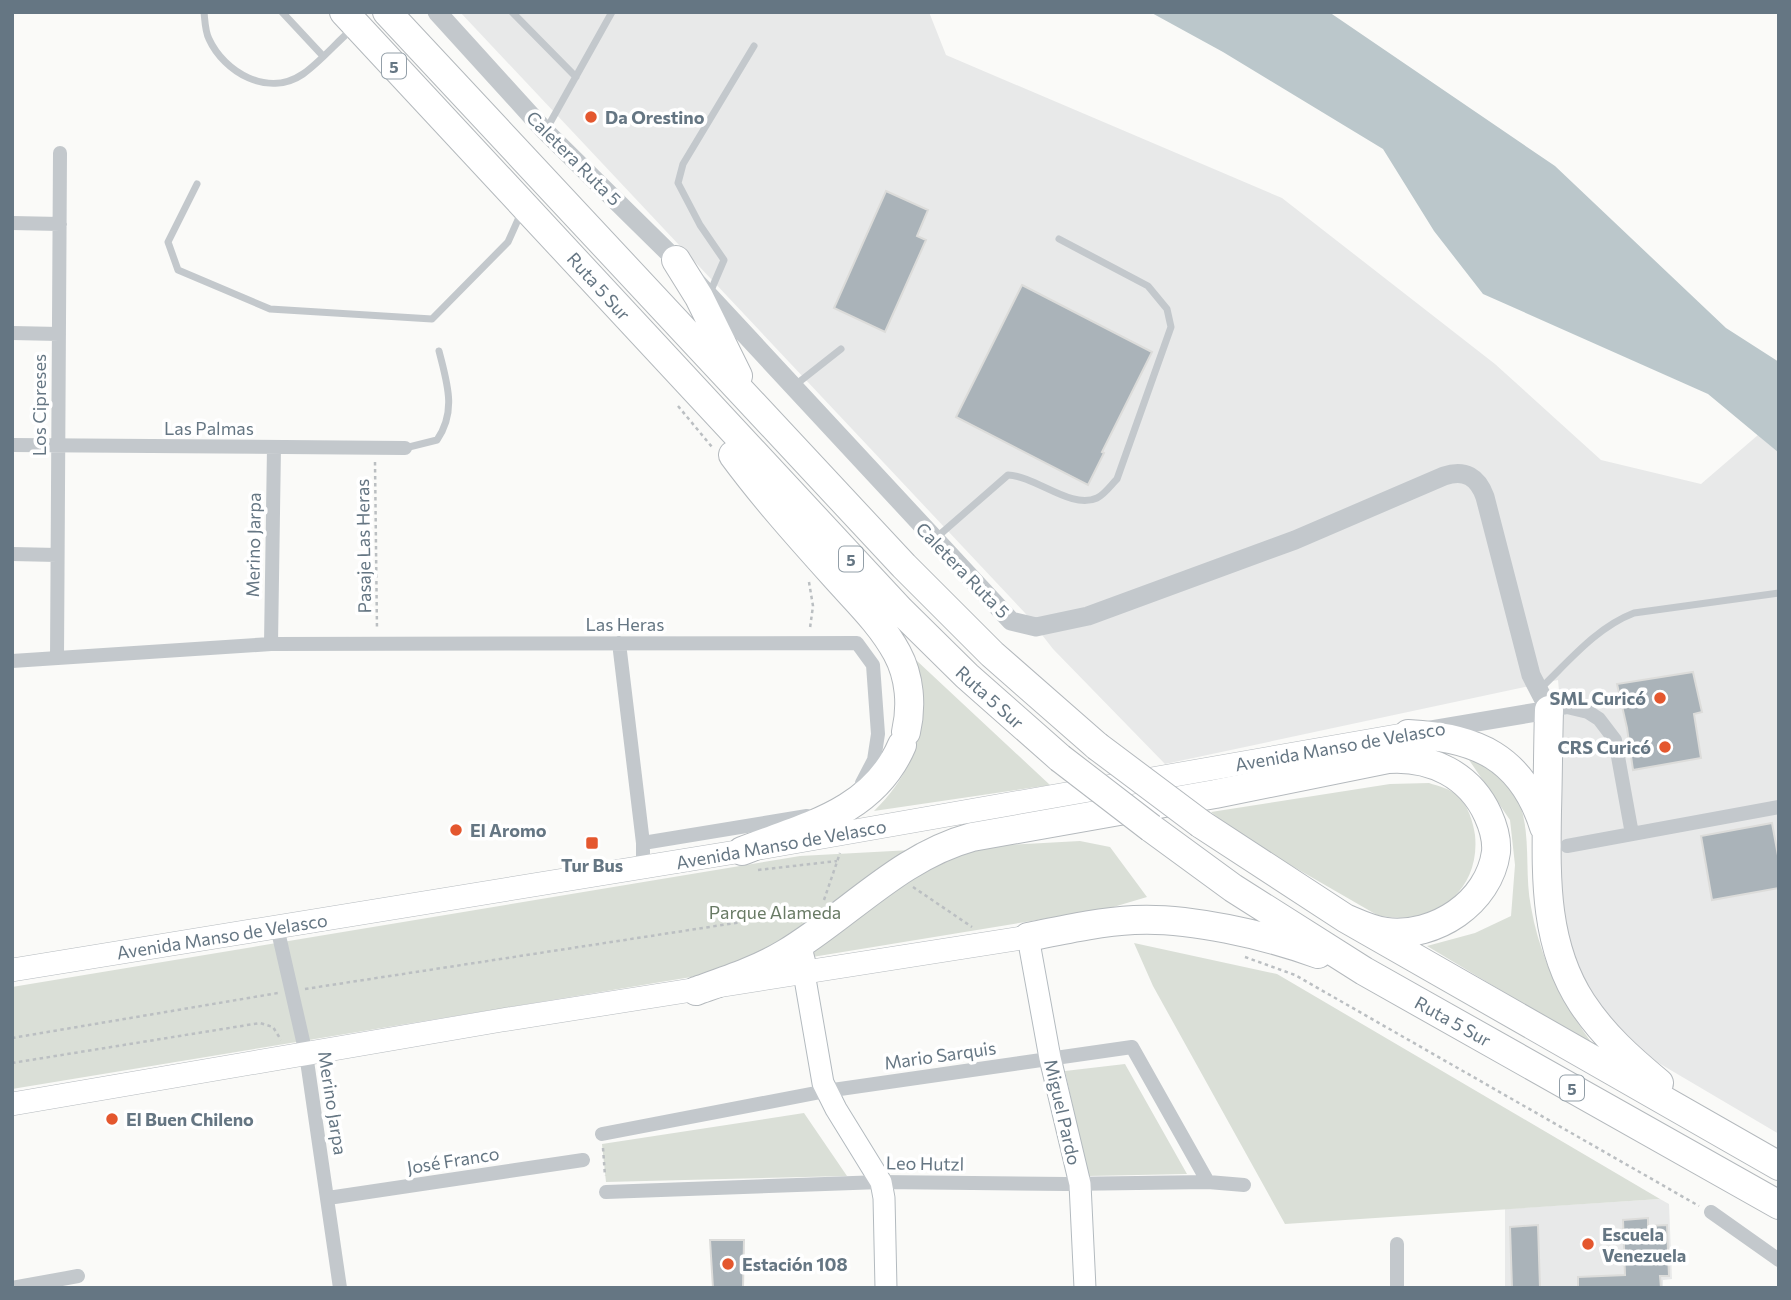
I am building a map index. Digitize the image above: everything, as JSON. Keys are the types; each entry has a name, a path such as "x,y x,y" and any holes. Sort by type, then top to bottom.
{"highway":[{"name":"Ruta 5 Sur","path":"387,12 954,617 1097,746 1201,824 1345,918 1779,1166"},
{"name":"Ruta 5 Sur","path":"350,19 900,610 967,676 1060,758 1233,888 1364,971 1779,1205"},
{"path":"676,260 699,297 738,376 759,411"},
{"path":"655,348 771,505 886,635 901,663 907,684 910,704 904,738 882,780 853,804 822,821 742,851"},
{"path":"1539,692 1557,841 1547,881 1553,932 1563,965 1576,993 1617,1047 1709,1126"},
{"path":"1408,734 1463,741 1495,756 1522,782 1557,841"},
{"path":"696,990 762,966 806,931 893,874 940,848 972,837 1402,758 1443,768 1467,785 1485,808 1491,821 1496,850 1488,876 1464,908 1441,923 1399,933 1372,929 1345,918"},
{"path":"1028,937 1117,921 1160,919 1252,936 1312,952 1364,971"},
{"path":"804,973 799,954 806,931"}],"main road":[{"name":"Avenida Manso de Velasco","path":"12,970 846,834 1408,734"},
{"path":"12,1104 502,1020 1028,937"},
{"name":"Miguel Pardo","path":"1028,937 1050,1058 1080,1184 1085,1288"},
{"path":"804,973 820,1071 827,1091 881,1182 884,1198 886,1288"}],"street":[{"name":"Caletera Ruta 5","path":"437,12 545,131 709,295 1011,621 1026,626 1046,626 1088,616 1295,540 1444,476 1464,473 1477,481 1485,498 1539,692"},
{"name":"Los Cipreses","path":"57,658 60,153"},
{"path":"12,223 60,224"},
{"path":"12,333 59,334"},
{"name":"Las Palmas","path":"12,445 405,448"},
{"name":"Merino Jarpa","path":"271,644 274,447"},
{"path":"12,554 57,555"},
{"path":"619,643 643,843 643,867"},
{"name":"Las Heras","path":"12,661 271,644 857,643 873,665 878,734 869,772 854,793 818,814 643,843"},
{"path":"1511,716 1523,698 1539,692 1567,707 1588,712 1599,719 1615,740 1632,834"},
{"name":"Avenida Manso de Velasco","path":"1408,734 1511,716 1539,692"},
{"path":"1557,841 1632,834 1779,808"},
{"name":"Merino Jarpa","path":"277,927 292,991 296,1056 328,1198 340,1288"},
{"name":"Mario Sarquis","path":"602,1134 827,1091 1132,1047 1208,1182"},
{"name":"José Franco","path":"328,1198 583,1160"},
{"name":"Leo Hutzl","path":"606,1192 881,1182 1208,1182 1244,1185"},
{"path":"1711,1212 1779,1260"},
{"path":"1397,1244 1397,1288"},
{"path":"12,1288 78,1276"}],"lane":[{"path":"204,12 208,38 225,63 242,76 274,82 293,79 302,74 323,55 350,19"},
{"path":"282,12 323,55"},
{"path":"512,12 576,77"},
{"path":"545,131 612,12"},
{"path":"709,295 724,260 700,225 678,183 683,164 754,46"},
{"path":"197,184 168,242 178,270 270,309 432,318 508,242 524,205"},
{"path":"934,539 1008,475 1021,475 1079,502 1098,498 1117,479 1171,327 1167,309 1148,286 1059,239"},
{"path":"794,387 841,349"},
{"path":"405,448 437,440 449,416 450,396 439,351"},
{"path":"1539,692 1607,626 1621,618 1634,613 1779,593"}],"path":[{"path":"672,398 714,449"},
{"name":"Pasaje Las Heras","path":"374,448 377,644"},
{"path":"805,572 813,606 808,643"},
{"path":"12,1038 292,991 806,931 846,834"},
{"path":"893,874 995,942"},
{"path":"1238,955 1295,975 1711,1212"},
{"path":"12,1063 260,1024 273,1027 296,1056"},
{"path":"602,1134 606,1192"}],"shaded area":[{"path":"460,12 929,12 946,55 1282,198 1495,364 1601,460 1701,484 1758,435 1779,453 1779,1134 1640,1052 1597,1002 1586,983 1564,922 1559,879 1562,723 1558,680 1165,764 1053,649 1025,613"},
{"path":"1150,12 1329,12 1555,166 1726,328 1779,362 1779,453 1708,394 1483,294 1434,231 1383,149 1223,52"},
{"name":"Escuela Venezuela","path":"1660,1199 1669,1204 1672,1279 1663,1280 1663,1288 1505,1288 1505,1209"}],"green space":[{"path":"916,660 1050,785 874,811 901,778 917,742 922,702"},
{"path":"1467,757 1505,770 1515,792 1525,826 1529,896 1540,945 1563,998 1595,1047 1427,946 1475,933 1511,916 1515,865 1510,820"},
{"path":"1429,783 1452,791 1465,804 1475,835 1475,856 1470,874 1461,890 1433,911 1416,916 1397,918 1377,915 1240,836 1211,812 1390,784"},
{"name":"Parque Alameda","path":"1080,841 1110,847 1147,897 1110,908 12,1089 12,987 800,856"},
{"path":"1134,943 1277,974 1660,1199 1285,1224 1153,986"},
{"path":"1125,1064 1187,1174 1088,1176 1065,1071"},
{"path":"804,1113 847,1176 606,1182 602,1144"}],"building":[{"path":"886,191 928,210 917,236 926,240 885,332 834,308"},
{"path":"1022,285 1152,352 1088,485 956,417"},
{"path":"1693,672 1702,712 1694,714 1701,758 1633,770 1617,684"},
{"path":"1772,823 1779,861 1779,888 1712,900 1701,836"},
{"path":"1648,1218 1648,1226 1667,1225 1669,1276 1660,1276 1661,1288 1578,1288 1578,1277 1625,1275 1623,1220"},
{"path":"1538,1225 1540,1288 1512,1288 1510,1227"},
{"name":"Estación 108","path":"710,1240 744,1240 743,1288 713,1288"}],"place":[{"name":"Da Orestino","path":"591,117"},
{"name":"SML Curicó","path":"1660,698"},
{"name":"CRS Curicó","path":"1665,747"},
{"name":"El Aromo","path":"456,830"},
{"name":"Tur Bus","path":"592,843"},
{"name":"El Buen Chileno","path":"112,1119"},
{"name":"Escuela Venezuela","path":"1588,1244"},
{"name":"Estación 108","path":"728,1264"}]}
